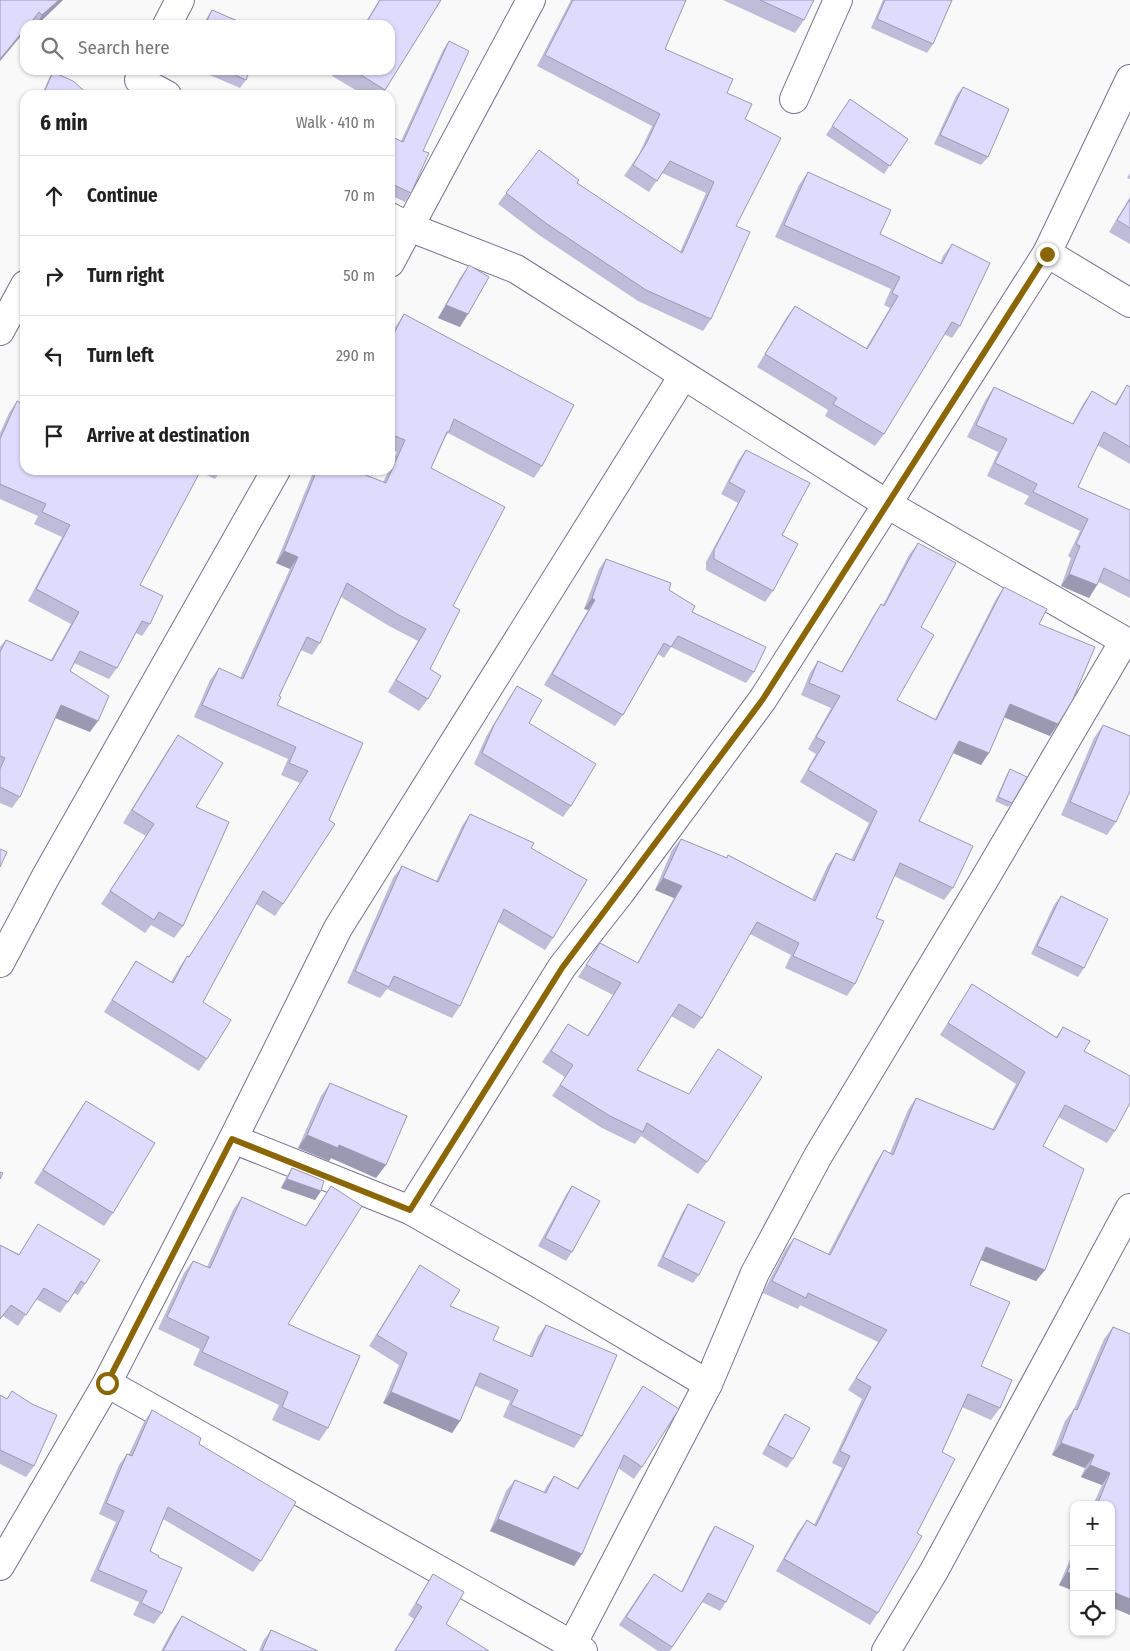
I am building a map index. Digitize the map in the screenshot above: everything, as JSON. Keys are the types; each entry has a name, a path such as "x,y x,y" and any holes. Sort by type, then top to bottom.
{"street":[{"path":"170,20 180,0"},
{"path":"395,242 400,222 531,0"},
{"path":"794,99 838,0"},
{"path":"410,1210 562,968 763,699 1047,254 1130,79"},
{"path":"138,82 156,90"},
{"path":"107,1383 577,1648 708,1384 755,1272 818,1156 1127,642 887,504 516,269 400,222"},
{"path":"1047,254 1130,303"},
{"path":"0,331 20,295"},
{"path":"0,1566 107,1383 338,928 683,376"},
{"path":"0,963 45,878 273,475"},
{"path":"232,1139 410,1210 541,1284 708,1384"},
{"path":"886,1651 934,1571 1130,1208"}],"building":[{"path":"0,0 59,0 42,15 39,12 33,20 20,20 20,35 0,59"},
{"path":"380,0 441,0 395,74 395,20 368,20"},
{"path":"573,0 686,0 665,49 733,79 727,93 752,104 745,119 781,138 736,226 750,232 711,319 646,290 547,224 506,193 539,150 579,180 577,183 682,253 714,182 670,161 657,181 633,165 647,142 660,114 545,55"},
{"path":"760,0 814,0 804,20"},
{"path":"885,0 952,0 933,44 877,19"},
{"path":"212,10 235,20 207,20"},
{"path":"449,41 469,51 423,151 429,153 411,193 395,185 395,138 403,142"},
{"path":"52,75 60,75 73,81 83,90 45,90"},
{"path":"235,75 248,75 246,80"},
{"path":"361,75 394,75 385,90"},
{"path":"963,87 1009,109 988,157 940,135"},
{"path":"850,99 908,139 890,166 832,126"},
{"path":"808,172 891,210 880,234 942,264 952,244 990,263 960,326 952,322 884,434 833,404 837,398 765,354 795,306 867,349 898,296 892,293 900,277 784,225"},
{"path":"1130,199 1130,228 1117,220"},
{"path":"469,265 489,277 468,314 446,305"},
{"path":"404,314 574,405 542,466 454,419 449,432 447,432 431,468 505,507 453,606 460,610 430,669 441,676 428,699 396,680 426,629 397,614 347,583 320,643 307,637 279,696 281,697 277,705 363,743 329,820 335,824 283,904 263,891 203,1002 231,1020 207,1059 112,1000 136,961 173,983 187,956 189,957 308,771 289,763 296,747 202,705 219,668 243,679 298,557 284,551 315,475 366,475 386,483 390,475 395,475 395,463 405,440 395,436 395,331"},
{"path":"1127,385 1130,387 1130,447 1104,432 1078,487 1130,510 1130,581 1104,568 1097,585 1069,574 1080,546 1076,544 1088,519 1033,492 1037,484 995,463 1007,439 976,425 994,387 1073,424 1092,391 1116,405"},
{"path":"17,401 20,402 20,475 198,475 140,585 163,596 150,624 142,621 117,668 80,651 70,671 109,696 98,721 61,705 20,797 0,787 0,769 5,758 0,756 0,652 6,640 52,661 79,612 36,589 70,525 42,512 46,504 0,484 0,439"},
{"path":"746,450 810,483 782,535 798,544 773,591 714,559 714,550 745,491 729,482"},
{"path":"918,543 956,563 921,627 934,635 897,700 936,720 1004,587 1047,609 1039,624 1095,647 1073,699 1058,724 1010,704 989,753 959,741 919,821 973,846 953,888 900,863 876,918 884,921 855,984 793,956 799,943 757,922 702,1018 679,1004 637,1070 689,1094 718,1049 762,1077 707,1162 647,1123 643,1132 610,1116 560,1085 573,1065 551,1051 568,1024 588,1036 621,983 586,965 600,943 638,963 682,886 663,878 681,839 727,858 728,855 815,901 836,853 854,861 877,811 808,770 825,742 816,737 840,696 809,683 818,661 842,672 881,604 884,606"},
{"path":"606,559 671,583 669,590 695,606 692,612 766,647 754,672 678,636 671,647 664,643 623,715 552,674 595,600 592,598"},
{"path":"517,686 542,700 529,723 596,764 571,806 482,753 494,725"},
{"path":"1103,725 1130,736 1130,791 1116,822 1070,802"},
{"path":"178,735 223,763 196,807 229,822 183,926 159,912 154,920 110,891 154,824 132,810"},
{"path":"1010,769 1027,777 1012,803 998,797"},
{"path":"470,814 534,843 531,848 587,880 553,938 504,909 460,1006 394,976 389,987 355,971 402,866 438,882"},
{"path":"0,849 7,852 0,867"},
{"path":"1061,896 1108,919 1084,968 1037,946"},
{"path":"972,984 1057,1038 1063,1027 1090,1041 1084,1051 1130,1076 1130,1103 1115,1131 1065,1105 1043,1146 1084,1169 1045,1270 986,1247 970,1285 1010,1302 981,1366 1012,1380 1000,1408 968,1394 942,1452 955,1459 917,1533 922,1536 878,1613 784,1559 807,1520 816,1526 850,1456 840,1451 871,1387 856,1378 887,1330 808,1293 806,1298 772,1281 794,1238 830,1255 884,1150 893,1155 916,1098 994,1130 1025,1072 948,1023"},
{"path":"330,1083 407,1116 386,1165 339,1145 338,1148 307,1135"},
{"path":"86,1101 155,1143 113,1213 43,1170"},
{"path":"292,1168 324,1181 321,1191 287,1179"},
{"path":"331,1186 362,1206 288,1324 360,1356 328,1428 282,1407 288,1392 202,1352 209,1337 167,1317 193,1261 210,1268 242,1197 306,1226"},
{"path":"572,1186 600,1201 572,1252 545,1238"},
{"path":"688,1204 725,1222 699,1275 663,1257"},
{"path":"38,1224 100,1260 85,1284 81,1281 68,1302 44,1288 26,1315 11,1305 0,1319 0,1245 19,1255"},
{"path":"420,1265 460,1290 450,1306 499,1327 493,1340 532,1357 546,1325 617,1355 582,1436 511,1405 518,1390 480,1373 460,1421 391,1392 407,1353 377,1335"},
{"path":"1113,1327 1130,1334 1130,1599 1115,1593 1115,1501 1099,1501 1110,1473 1090,1465 1094,1455 1061,1443 1074,1409 1077,1410"},
{"path":"643,1386 679,1409 642,1467 624,1455 582,1554 498,1519 515,1480 546,1493 554,1476 578,1489"},
{"path":"12,1391 32,1404 57,1415 34,1466 0,1450 0,1395 7,1399"},
{"path":"152,1410 201,1438 199,1444 296,1502 261,1561 168,1507 150,1551 158,1557 182,1568 162,1613 141,1603 147,1591 98,1570 124,1511 106,1503 127,1454 132,1456"},
{"path":"785,1414 810,1428 793,1459 768,1445"},
{"path":"715,1526 754,1546 726,1602 708,1593 672,1647 626,1617 654,1574 682,1592"},
{"path":"433,1574 464,1592 446,1624 489,1651 395,1651 422,1607 416,1603"},
{"path":"182,1616 247,1651 163,1651"},
{"path":"271,1630 318,1651 262,1651"}],"route":[{"path":"107,1383 232,1139 410,1210 562,968 763,699 1047,254"}]}
